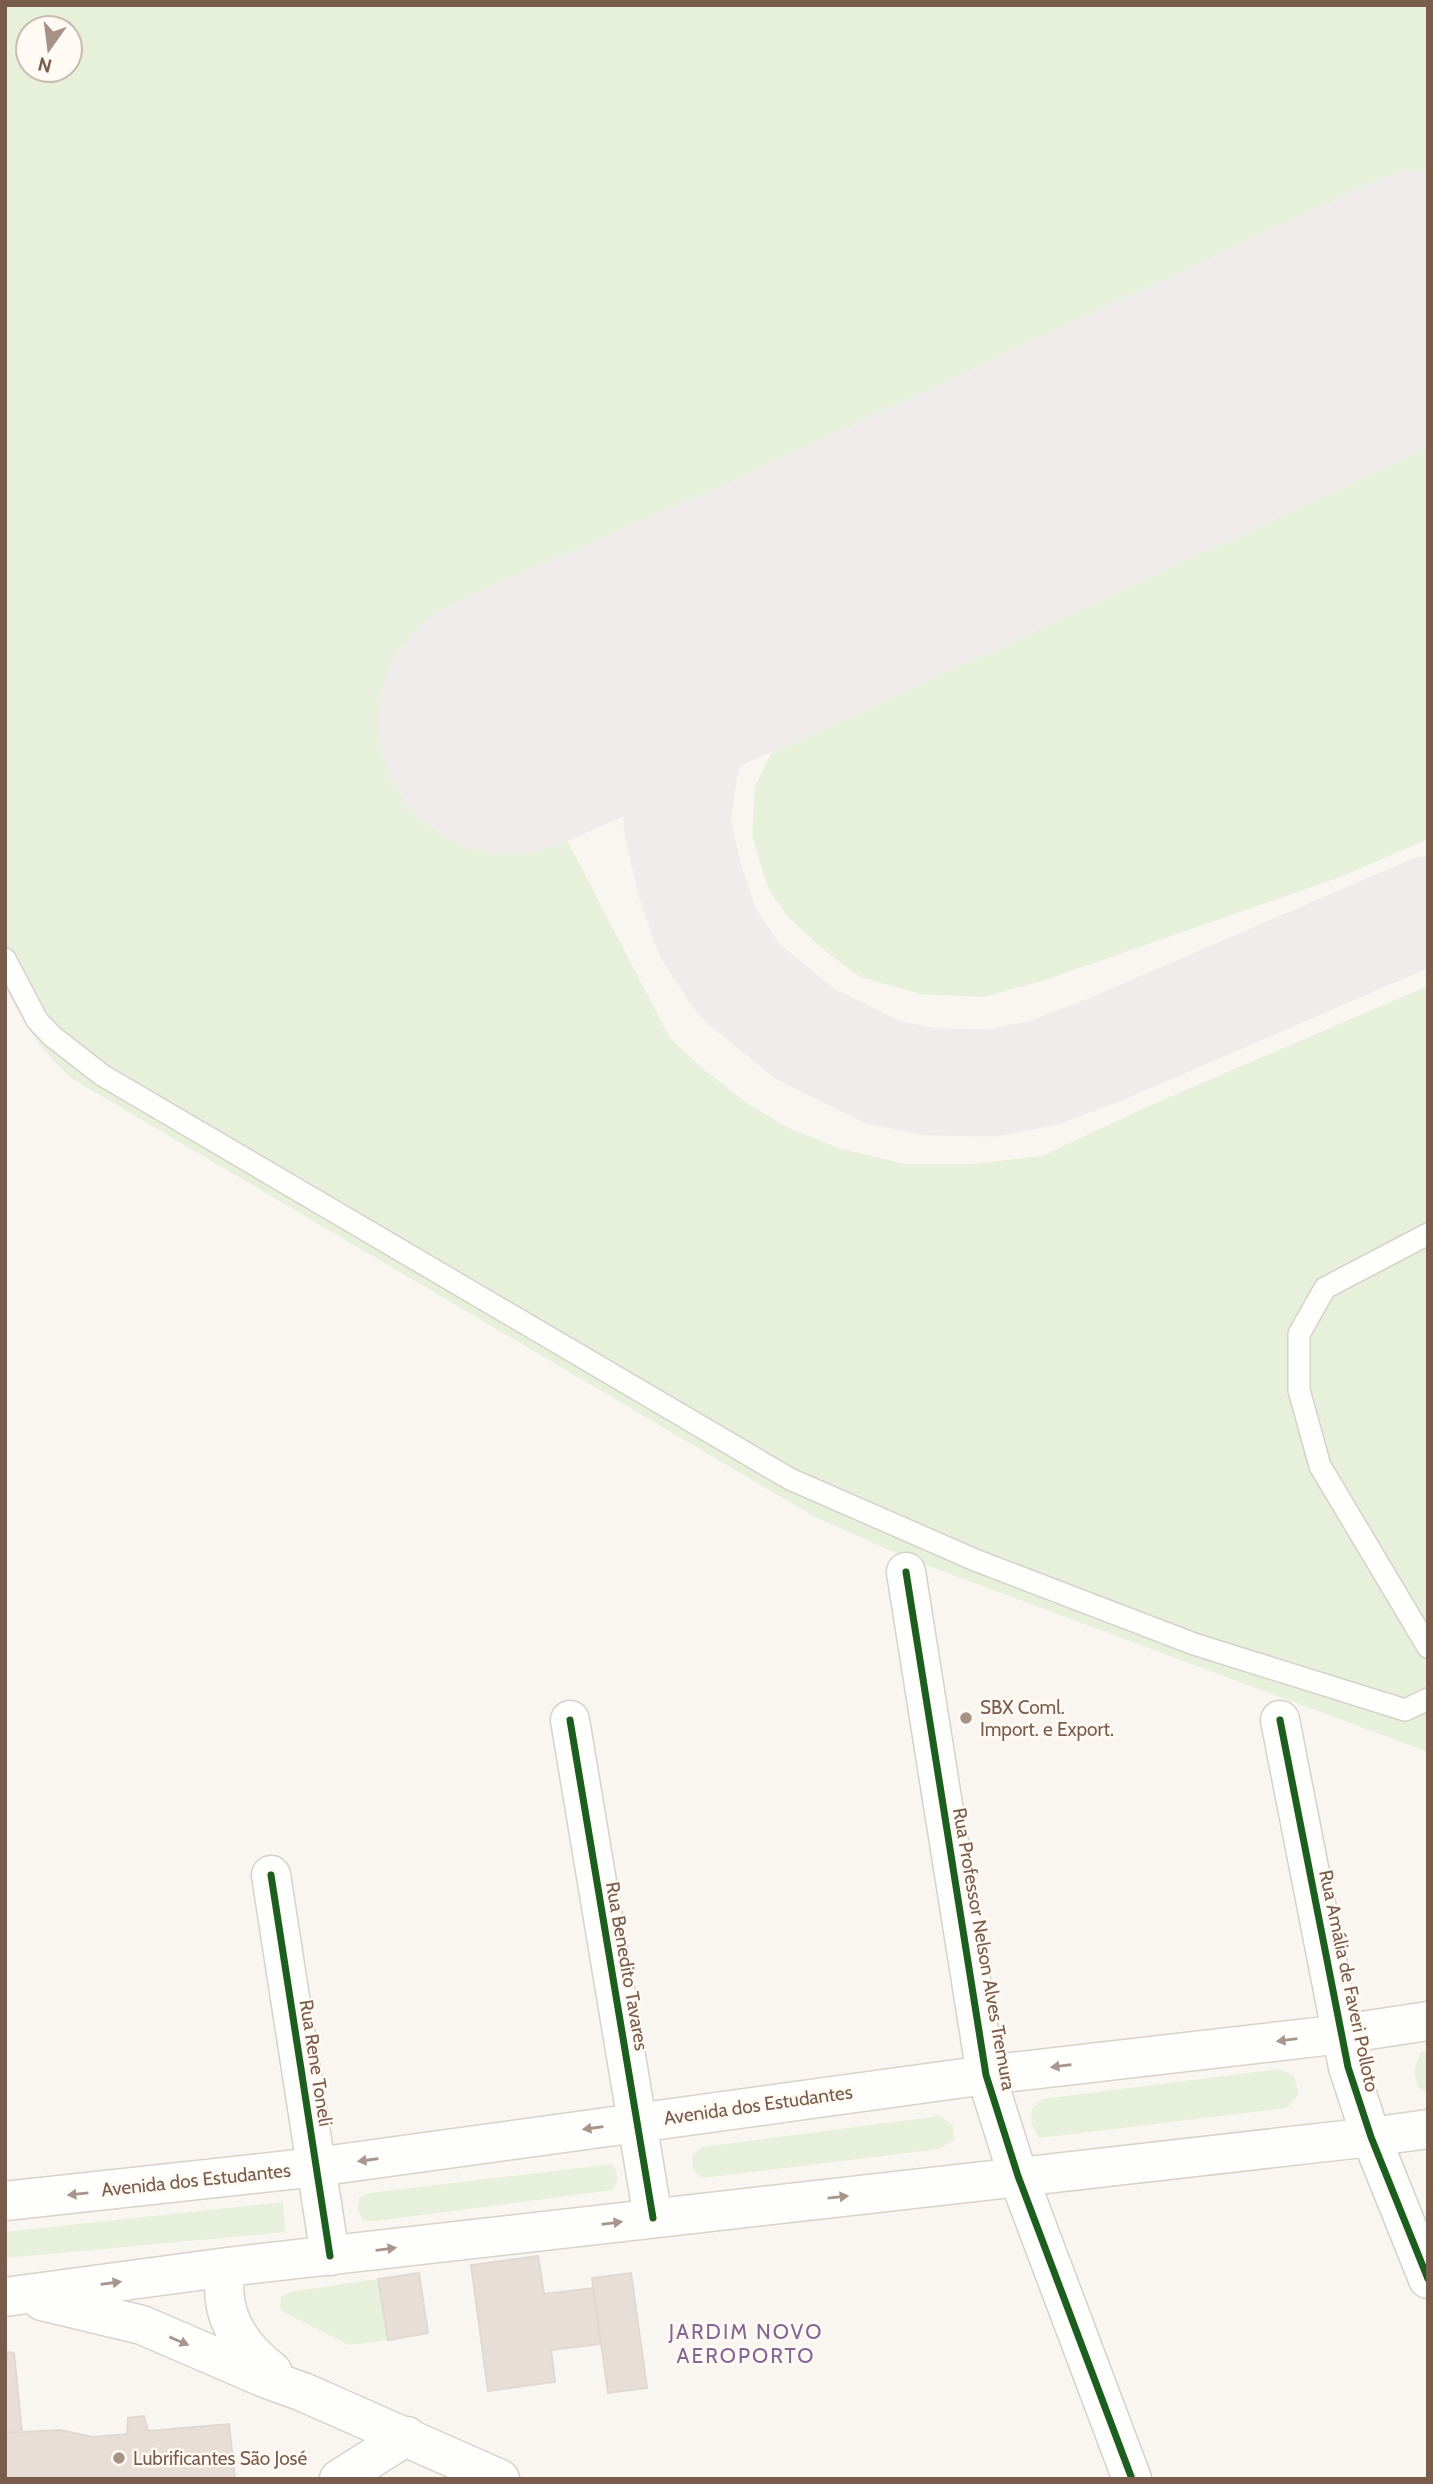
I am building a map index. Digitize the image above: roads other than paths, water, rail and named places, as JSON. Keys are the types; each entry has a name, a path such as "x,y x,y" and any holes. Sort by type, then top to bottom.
{"main road":[{"name":"Rua Professor Nelson Alves Tremura","path":"906,1572 986,2074 1018,2176 1132,2479"},
{"name":"Rua Benedito Tavares","path":"570,1720 653,2218"},
{"name":"Rua Amália de Faveri Polloto","path":"1280,1720 1348,2067 1371,2137 1428,2279"},
{"name":"Rua Rene Toneli","path":"271,1875 330,2256"},
{"name":"Avenida dos Estudantes","path":"5,2202 316,2167 986,2074 1342,2034 1428,2021"},
{"path":"12,2296 227,2267 1428,2129"},
{"path":"227,2267 223,2280 224,2301 237,2338 253,2357 303,2392"},
{"path":"12,2296 142,2325 407,2436 500,2479"},
{"path":"339,2479 407,2436"}],"lane":[{"path":"5,959 37,1020 52,1036 102,1075 790,1479 975,1560 1194,1644 1405,1710 1428,1699"},
{"path":"1428,1234 1325,1288 1299,1334 1299,1391 1320,1466 1428,1647"}],"place":[{"name":"SBX Coml. Import. e Export.","path":"966,1718"},
{"name":"Lubrificantes São José","path":"119,2458"}],"district":[{"name":"JARDIM NOVO AEROPORTO","path":"746,2343"}]}
